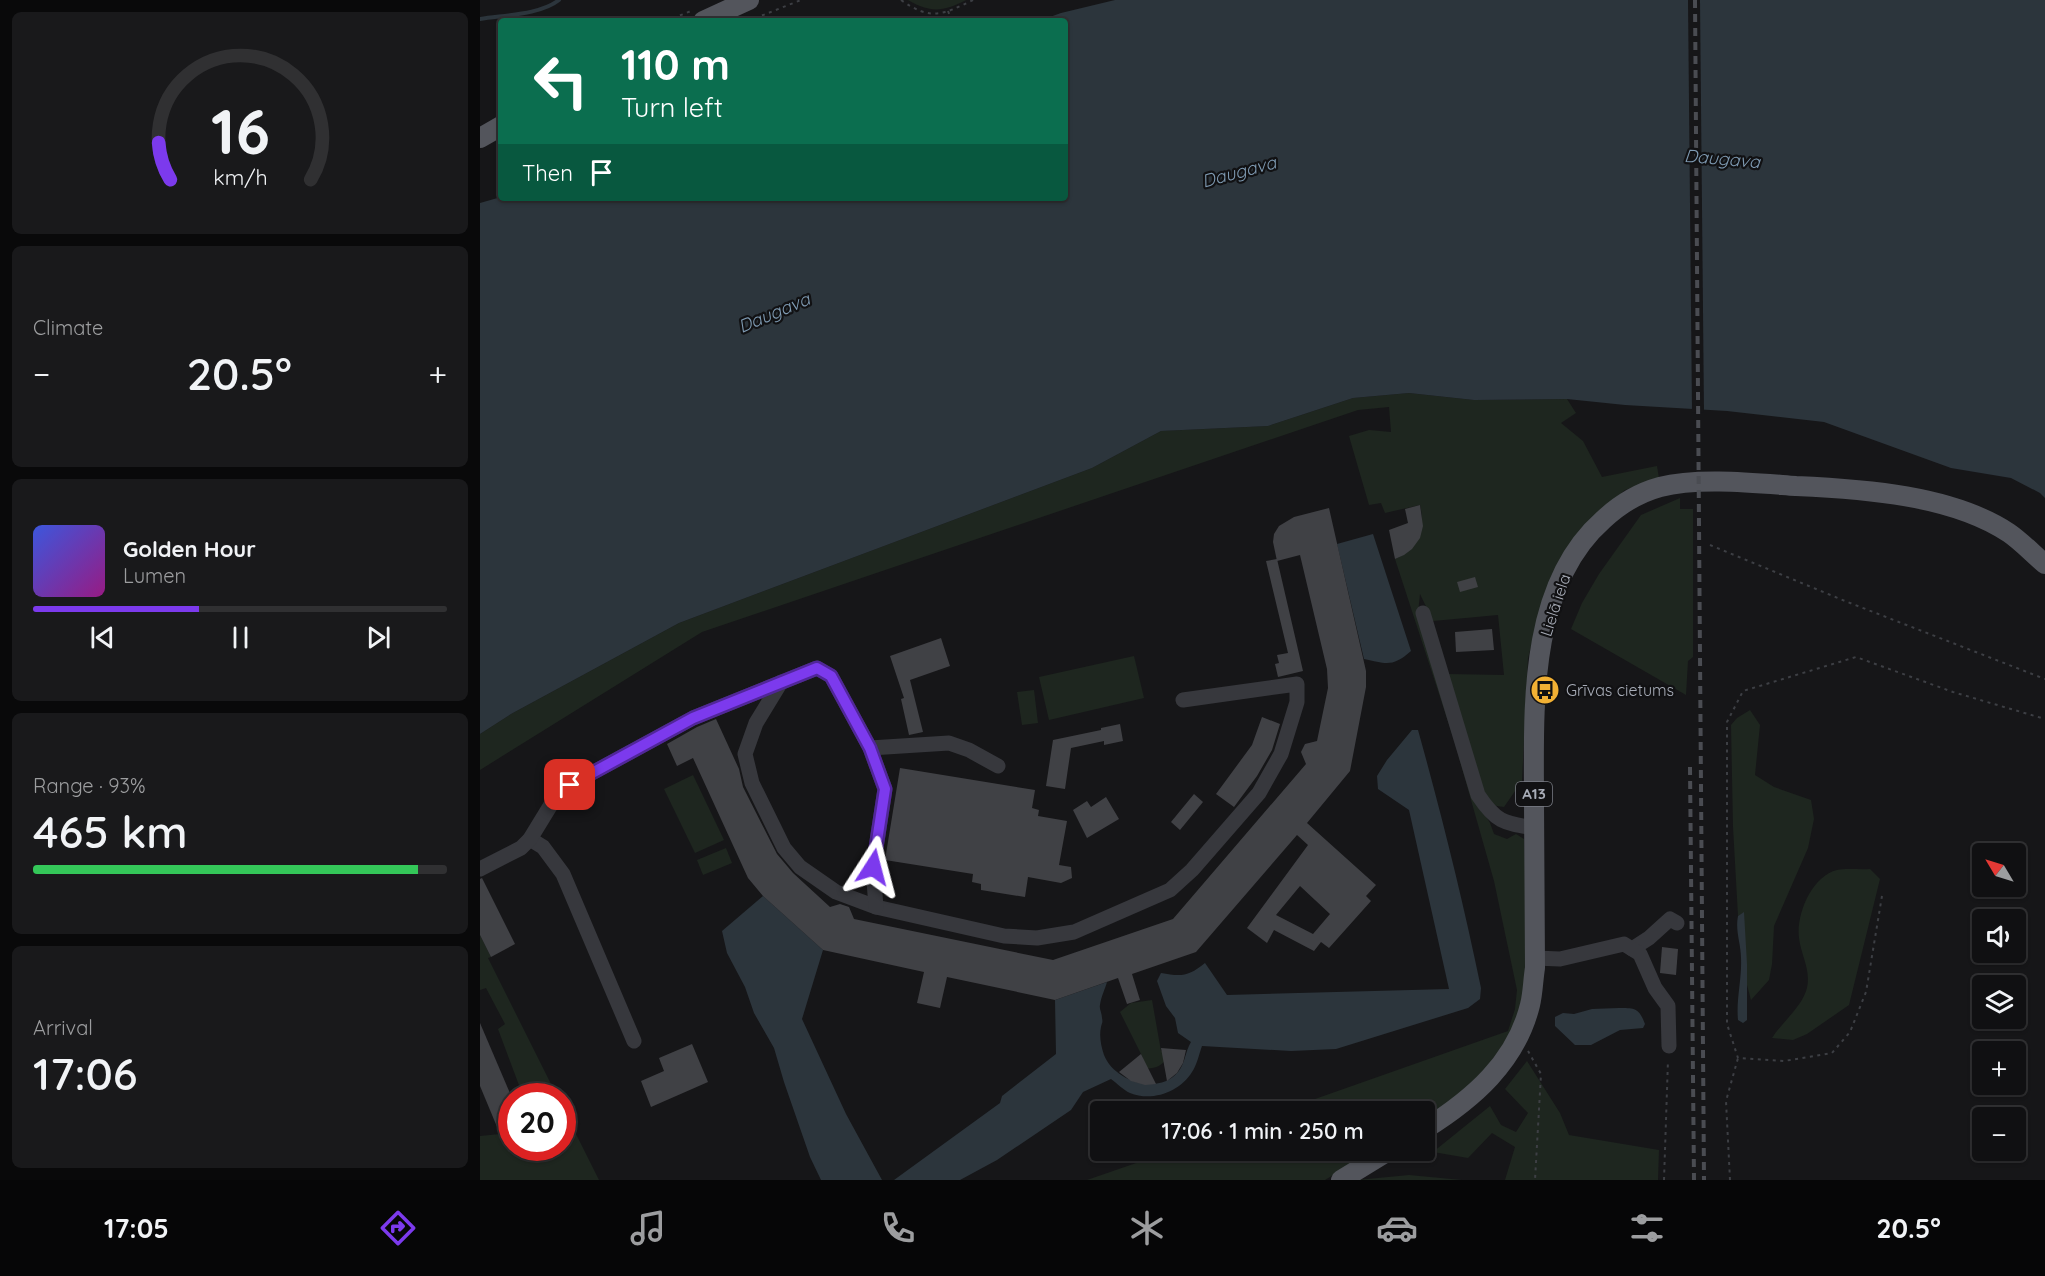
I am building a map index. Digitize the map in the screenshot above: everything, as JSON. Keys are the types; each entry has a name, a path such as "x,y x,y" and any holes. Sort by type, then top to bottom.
{"main road":[{"path":"709,18 739,2"},
{"path":"480,138 498,128"},
{"name":"Lielā iela","path":"1435,1122 1470,1098 1498,1071 1519,1036 1530,1004 1535,958 1534,707 1544,628 1573,553 1595,527 1616,508 1639,495 1660,487 1712,483 1841,488 1900,496 1958,508 2009,533 2045,564"},
{"path":"1341,1180 1372,1161"}],"lane":[{"path":"1422,613 1478,795 1490,813 1509,824 1534,828"},
{"path":"480,869 521,848 530,839 552,803 570,785 693,718 817,668 831,676 870,748 885,789 873,867 876,907"},
{"path":"782,682 756,723 745,754 752,783 784,848 800,867 836,892 876,907 1005,936 1037,938 1074,932 1170,890 1192,870 1259,793 1281,754 1297,702 1298,684 1183,700"},
{"path":"870,748 949,743 969,750 998,766"},
{"path":"530,839 543,847 563,874 634,1041"},
{"path":"1632,949 1649,938 1670,919 1677,923"},
{"path":"1535,958 1560,960 1624,944 1640,954 1655,988 1668,1006 1669,1046"}],"path":[{"path":"756,18 801,0"},
{"path":"901,0 927,14 948,11 973,0"},
{"path":"948,11 951,18"},
{"path":"1710,544 1856,605 2045,679"},
{"path":"1730,1180 1726,1101 1738,1058 1727,1024 1727,722 1743,691 1856,657 1953,692 2045,719"},
{"path":"1738,1058 1784,1061 1832,1053 1850,1032 1866,992 1882,896"},
{"path":"1519,1036 1541,1074 1535,1180"},
{"path":"1664,1180 1669,1046"}],"shaded area":[{"path":"908,0 966,0 943,9 930,9"},
{"path":"1409,393 1474,400 1567,399 1576,413 1561,423 1583,441 1602,477 1657,466 1659,478 1625,490 1595,515 1566,549 1544,597 1528,658 1522,781 1504,807 1490,805 1481,792 1447,674 1504,675 1498,615 1433,621 1420,594 1418,613 1476,799 1494,834 1507,839 1516,834 1524,839 1528,927 1523,993 1518,1014 1504,1046 1468,1087 1435,1112 1435,1101 1309,1101 1508,1031 1515,1009 1517,990 1494,881 1454,740 1395,559 1409,550 1418,537 1422,522 1420,505 1385,513 1381,503 1369,505 1349,436 1369,430 1391,432 1389,407 1358,410 702,632 480,770 480,734 511,714 679,623 1092,468 1161,431 1268,426 1353,398"},
{"path":"1680,498 1680,509 1693,509 1693,657 1688,661 1686,695 1571,629 1582,603 1599,574 1641,515"},
{"path":"1134,656 1144,698 1049,720 1039,677"},
{"path":"1034,690 1038,723 1022,725 1017,692"},
{"path":"1750,710 1760,725 1755,775 1774,787 1811,800 1814,819 1808,848 1774,926 1769,980 1751,1000 1747,985 1743,913 1738,916 1731,725"},
{"path":"693,775 724,840 695,853 664,789"},
{"path":"726,848 732,863 703,875 697,860"},
{"path":"1870,869 1880,879 1849,1005 1807,1034 1793,1040 1772,1038 1801,1002 1807,988 1808,975 1800,944 1799,928 1803,908 1813,888 1828,874 1837,870"},
{"path":"480,935 491,957 488,958 550,1083 518,1083 498,1029 505,1024 486,988 480,990"},
{"path":"1152,1000 1161,1051 1171,1052 1160,1065 1143,1068 1143,1058 1120,1012 1131,1003"},
{"path":"1527,1061 1560,1113 1569,1135 1659,1150 1658,1180 1505,1180 1515,1147 1492,1133 1468,1158 1435,1152 1490,1106 1501,1125 1516,1132 1528,1113 1505,1089"},
{"path":"498,1134 498,1161 576,1161 576,1134 599,1180 480,1180 480,1136"},
{"path":"1142,1161 1356,1161 1325,1180 1087,1180"},
{"path":"1409,1175 1462,1180 1357,1180"}],"water":[{"name":"Daugava","path":"1115,0 2045,0 2045,498 2011,478 1951,468 1824,422 1727,411 1567,399 1474,400 1409,393 1353,398 1268,426 1161,431 1092,468 679,623 511,714 480,734 480,203 498,198 498,201 1068,201 1068,18 1047,18"},
{"path":"1373,534 1411,651 1399,660 1389,663 1364,659 1337,544"},
{"path":"1412,730 1418,730 1444,826 1481,988 1480,999 1468,1008 1336,1049 1291,1051 1202,1046 1192,1072 1173,1090 1156,1096 1138,1096 1127,1092 1111,1079 1083,1092 1071,1110 997,1160 960,1180 894,1180 1000,1103 1002,1096 1056,1054 1055,1000 1107,982 1100,1007 1102,1021 1100,1037 1104,1055 1117,1072 1137,1082 1148,1084 1169,1079 1178,1072 1191,1042 1178,1033 1175,1018 1166,1006 1157,981 1161,973 1185,974 1205,963 1227,995 1449,989 1409,810 1378,789 1377,776"},
{"path":"763,896 823,950 802,1019 846,1114 882,1180 821,1180 810,1157 774,1048 754,1013 745,987 727,953 722,931"},
{"path":"1744,912 1747,1020 1743,1023 1738,1020 1741,953 1737,927 1738,916"},
{"path":"1592,1009 1633,1009 1638,1012 1645,1024 1643,1028 1620,1030 1591,1045 1575,1045 1555,1026 1555,1017 1563,1013 1574,1014"}],"pier":[{"path":"1688,0 1700,0 1704,413 1692,412"}],"building":[{"path":"1420,505 1423,526 1420,538 1412,549 1395,559 1389,530 1408,523 1405,509"},
{"path":"1329,508 1366,671 1366,687 1350,771 1307,823 1376,885 1366,896 1371,901 1329,948 1321,942 1314,951 1274,930 1267,943 1247,928 1308,845 1297,835 1196,952 1132,974 1140,1000 1127,1004 1118,978 1055,1000 947,977 940,1008 917,1003 924,972 823,950 763,896 748,878 693,758 677,766 667,744 716,719 739,769 743,787 777,854 793,873 830,907 840,904 849,907 854,919 1053,960 1173,919 1306,764 1301,752 1305,744 1317,741 1328,688 1327,669 1300,555 1277,561 1273,542 1274,534 1279,526 1294,517","holes":["1300,886 1330,914 1313,934 1276,915"]},
{"path":"1277,559 1303,671 1278,677 1275,664 1279,663 1277,655 1288,653 1266,561"},
{"path":"1475,577 1478,587 1460,592 1457,582"},
{"path":"1492,629 1494,650 1456,652 1455,632"},
{"path":"941,638 950,666 910,680 923,732 909,735 901,699 904,698 890,656"},
{"path":"1262,717 1280,724 1272,750 1257,776 1234,807 1216,794 1252,745"},
{"path":"1120,724 1123,741 1104,745 1104,741 1071,748 1065,789 1046,786 1053,740"},
{"path":"900,768 1035,790 1032,808 1039,810 1038,816 1067,821 1059,865 1071,867 1072,878 1061,883 1028,877 1025,897 981,890 981,884 972,882 973,874 885,860"},
{"path":"1194,794 1203,802 1180,830 1171,822"},
{"path":"1106,797 1119,819 1087,838 1073,810 1087,801 1091,807"},
{"path":"482,878 515,944 491,957 480,935 480,879"},
{"path":"1662,947 1678,949 1676,975 1660,973"},
{"path":"480,1023 506,1083 498,1083 498,1129 480,1086"},
{"path":"692,1044 708,1082 651,1107 641,1081 664,1071 659,1058"},
{"path":"1161,1048 1186,1050 1183,1063 1177,1073 1167,1081"},
{"path":"1141,1054 1156,1084 1145,1085 1131,1081 1119,1072"}],"waterway":[{"path":"480,19 532,12 559,0"}],"railway":[{"path":"1695,0 1704,1180"},
{"path":"1690,767 1694,1180"}],"place":[{"name":"Grīvas cietums","path":"1545,690"}],"route":[{"path":"570,785 693,718 817,668 831,676 870,748 885,789 873,867"}]}
